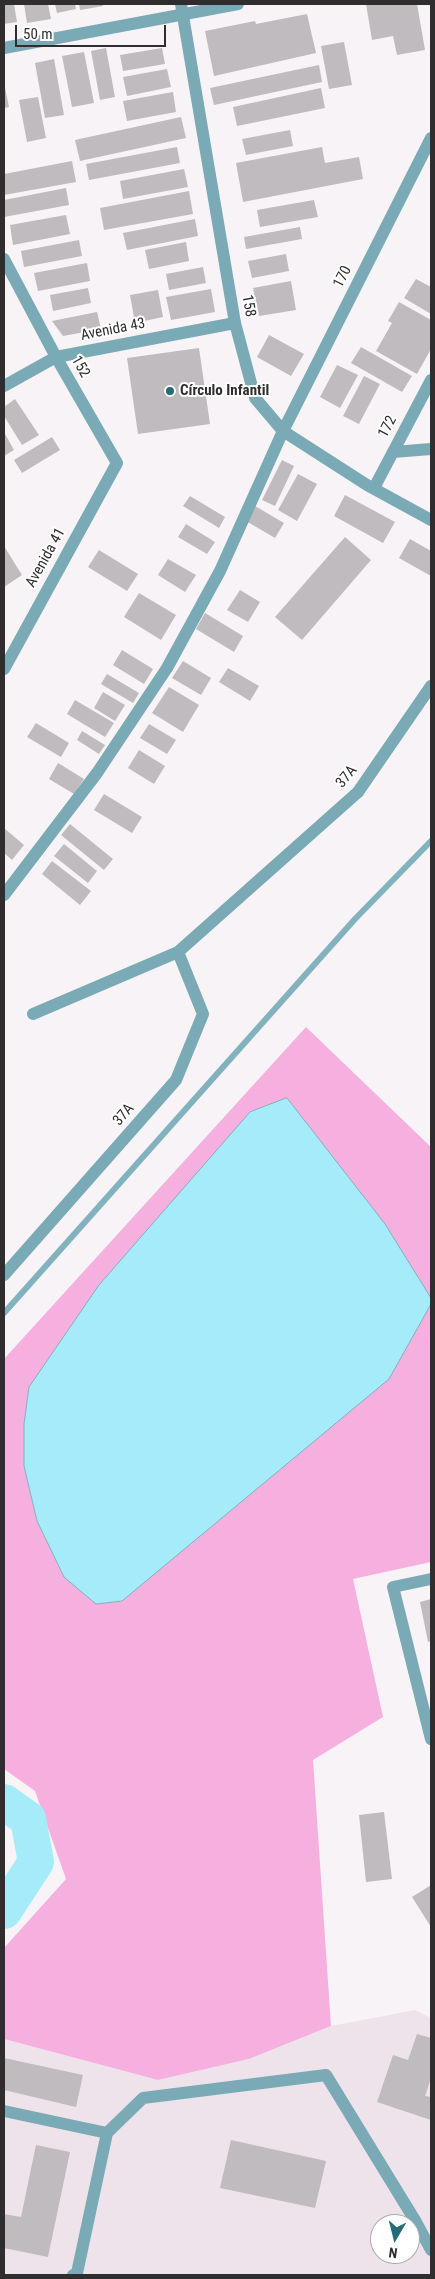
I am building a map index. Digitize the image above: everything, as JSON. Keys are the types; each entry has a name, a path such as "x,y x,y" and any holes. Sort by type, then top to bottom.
{"street":[{"path":"4,48 182,9 238,4"},
{"name":"158","path":"182,9 235,323 255,398 283,431 374,488 431,520"},
{"name":"170","path":"4,895 97,773 167,668 220,571 283,431 431,138"},
{"name":"152","path":"4,259 56,357 117,463"},
{"name":"Avenida 43","path":"4,386 56,357 235,323"},
{"name":"172","path":"374,488 431,380"},
{"path":"393,452 431,449"},
{"name":"Avenida 41","path":"4,669 117,463"},
{"name":"37A","path":"34,1014 178,952 358,792 431,686"},
{"name":"37A","path":"4,1275 176,1080 203,1014 178,952"},
{"path":"431,1579 393,1587 431,1739"},
{"path":"73,2275 77,2273 107,2133 144,2098 326,2075 416,2222 431,2250"},
{"path":"4,2111 107,2133"}],"shaded area":[{"path":"306,1027 431,1147 431,1562 353,1579 383,1717 313,1760 331,2026 249,2059 158,2080 4,2039 4,1948 66,1879 35,1791 4,1769 4,1359"},
{"path":"415,2010 431,2018 431,2275 4,2275 4,2039 158,2080 249,2059 331,2026"}],"water":[{"path":"287,1098 385,1224 431,1298 431,1304 389,1379 122,1601 96,1604 64,1577 37,1521 24,1466 24,1424 29,1387 99,1285 250,1112"}],"building":[{"path":"4,4 14,4 17,22 4,24"},
{"path":"24,4 48,4 51,19 27,23"},
{"path":"55,4 75,4 76,9 57,13"},
{"path":"79,4 102,4 103,6 80,10"},
{"path":"366,4 417,4 425,50 397,55 393,36 372,40"},
{"path":"307,14 316,53 214,76 205,31 255,21 256,24"},
{"path":"344,42 352,85 329,89 321,46"},
{"path":"106,48 115,97 100,100 91,51"},
{"path":"162,48 165,64 123,71 120,55"},
{"path":"84,52 94,103 72,107 62,56"},
{"path":"54,59 64,115 45,118 35,63"},
{"path":"319,65 322,82 214,105 210,88"},
{"path":"167,69 171,87 127,96 123,77"},
{"path":"4,83 9,107 4,108"},
{"path":"321,88 325,108 237,126 233,107"},
{"path":"173,92 176,112 127,121 123,101"},
{"path":"38,97 46,138 27,142 19,100"},
{"path":"181,117 186,138 80,161 75,140"},
{"path":"290,130 293,146 246,155 242,139"},
{"path":"177,147 180,163 89,180 86,164"},
{"path":"322,147 325,163 359,157 363,179 243,202 236,163"},
{"path":"72,161 76,182 4,195 4,174"},
{"path":"184,169 188,187 123,199 120,181"},
{"path":"66,188 69,205 4,217 4,200"},
{"path":"189,191 193,214 104,230 100,208"},
{"path":"314,200 318,217 260,227 257,210"},
{"path":"66,215 70,234 13,245 10,225"},
{"path":"195,219 198,236 127,250 123,233"},
{"path":"300,227 302,239 246,249 244,237"},
{"path":"79,240 82,256 24,267 21,251"},
{"path":"186,242 189,261 149,269 145,250"},
{"path":"286,254 289,271 252,278 248,261"},
{"path":"87,263 90,281 38,291 34,273"},
{"path":"203,267 206,283 169,290 166,274"},
{"path":"416,279 431,287 431,314 404,298"},
{"path":"291,281 296,310 259,316 253,288"},
{"path":"88,288 91,303 53,311 50,295"},
{"path":"211,289 215,312 171,320 166,297"},
{"path":"158,290 163,317 135,323 130,295"},
{"path":"399,302 431,320 431,349 417,374 376,351 392,323 388,321"},
{"path":"97,312 101,329 63,336 52,321"},
{"path":"269,335 304,354 291,376 257,357"},
{"path":"361,347 412,376 402,392 351,363"},
{"path":"199,348 210,424 138,434 127,358"},
{"path":"337,365 358,375 340,408 320,397"},
{"path":"364,376 380,384 359,424 343,416"},
{"path":"15,399 39,435 22,445 4,416 4,407"},
{"path":"4,432 14,450 4,456"},
{"path":"52,437 60,450 22,473 14,460"},
{"path":"282,460 294,466 275,506 262,500"},
{"path":"298,474 317,484 297,521 278,510"},
{"path":"345,495 395,522 383,543 334,516"},
{"path":"190,496 225,517 219,528 183,506"},
{"path":"255,506 284,523 275,538 246,521"},
{"path":"186,524 215,542 207,554 178,537"},
{"path":"345,537 371,560 302,640 275,617"},
{"path":"410,539 431,551 431,576 399,558"},
{"path":"4,546 22,575 4,587"},
{"path":"99,550 138,574 127,591 88,567"},
{"path":"168,559 196,575 185,592 158,575"},
{"path":"240,590 260,602 248,622 227,610"},
{"path":"139,593 176,615 161,640 124,617"},
{"path":"205,613 243,636 234,652 196,629"},
{"path":"122,650 153,669 144,684 113,665"},
{"path":"183,661 211,678 201,695 172,678"},
{"path":"228,668 259,686 250,701 219,682"},
{"path":"107,674 139,693 133,703 101,684"},
{"path":"169,687 199,705 183,732 152,713"},
{"path":"103,692 125,705 115,721 94,708"},
{"path":"75,700 114,723 105,737 67,714"},
{"path":"36,723 69,743 61,757 27,737"},
{"path":"149,724 176,740 167,754 140,738"},
{"path":"82,731 105,745 99,754 77,740"},
{"path":"139,750 165,766 154,784 128,768"},
{"path":"58,763 84,779 74,794 49,779"},
{"path":"104,794 142,817 132,833 94,810"},
{"path":"70,824 113,859 104,870 61,835"},
{"path":"4,828 24,845 12,860 4,853"},
{"path":"64,844 97,871 88,883 54,856"},
{"path":"52,861 91,891 80,905 42,874"},
{"path":"431,1599 431,1641 428,1642 420,1602"},
{"path":"384,1812 392,1879 366,1882 359,1815"},
{"path":"431,1885 431,1927 412,1897"},
{"path":"417,2034 431,2038 431,2078 425,2096 431,2097 431,2120 377,2102 393,2055 408,2060"},
{"path":"4,2058 83,2075 76,2107 4,2090"},
{"path":"231,2140 326,2161 315,2208 220,2188"},
{"path":"36,2145 70,2152 48,2257 4,2248 4,2214 21,2217"}],"waterway":[{"path":"4,1313 355,919 431,841"},
{"path":"4,1802 28,1819 36,1862 4,1911"}],"place":[{"name":"Círculo Infantil","path":"170,391"}]}
